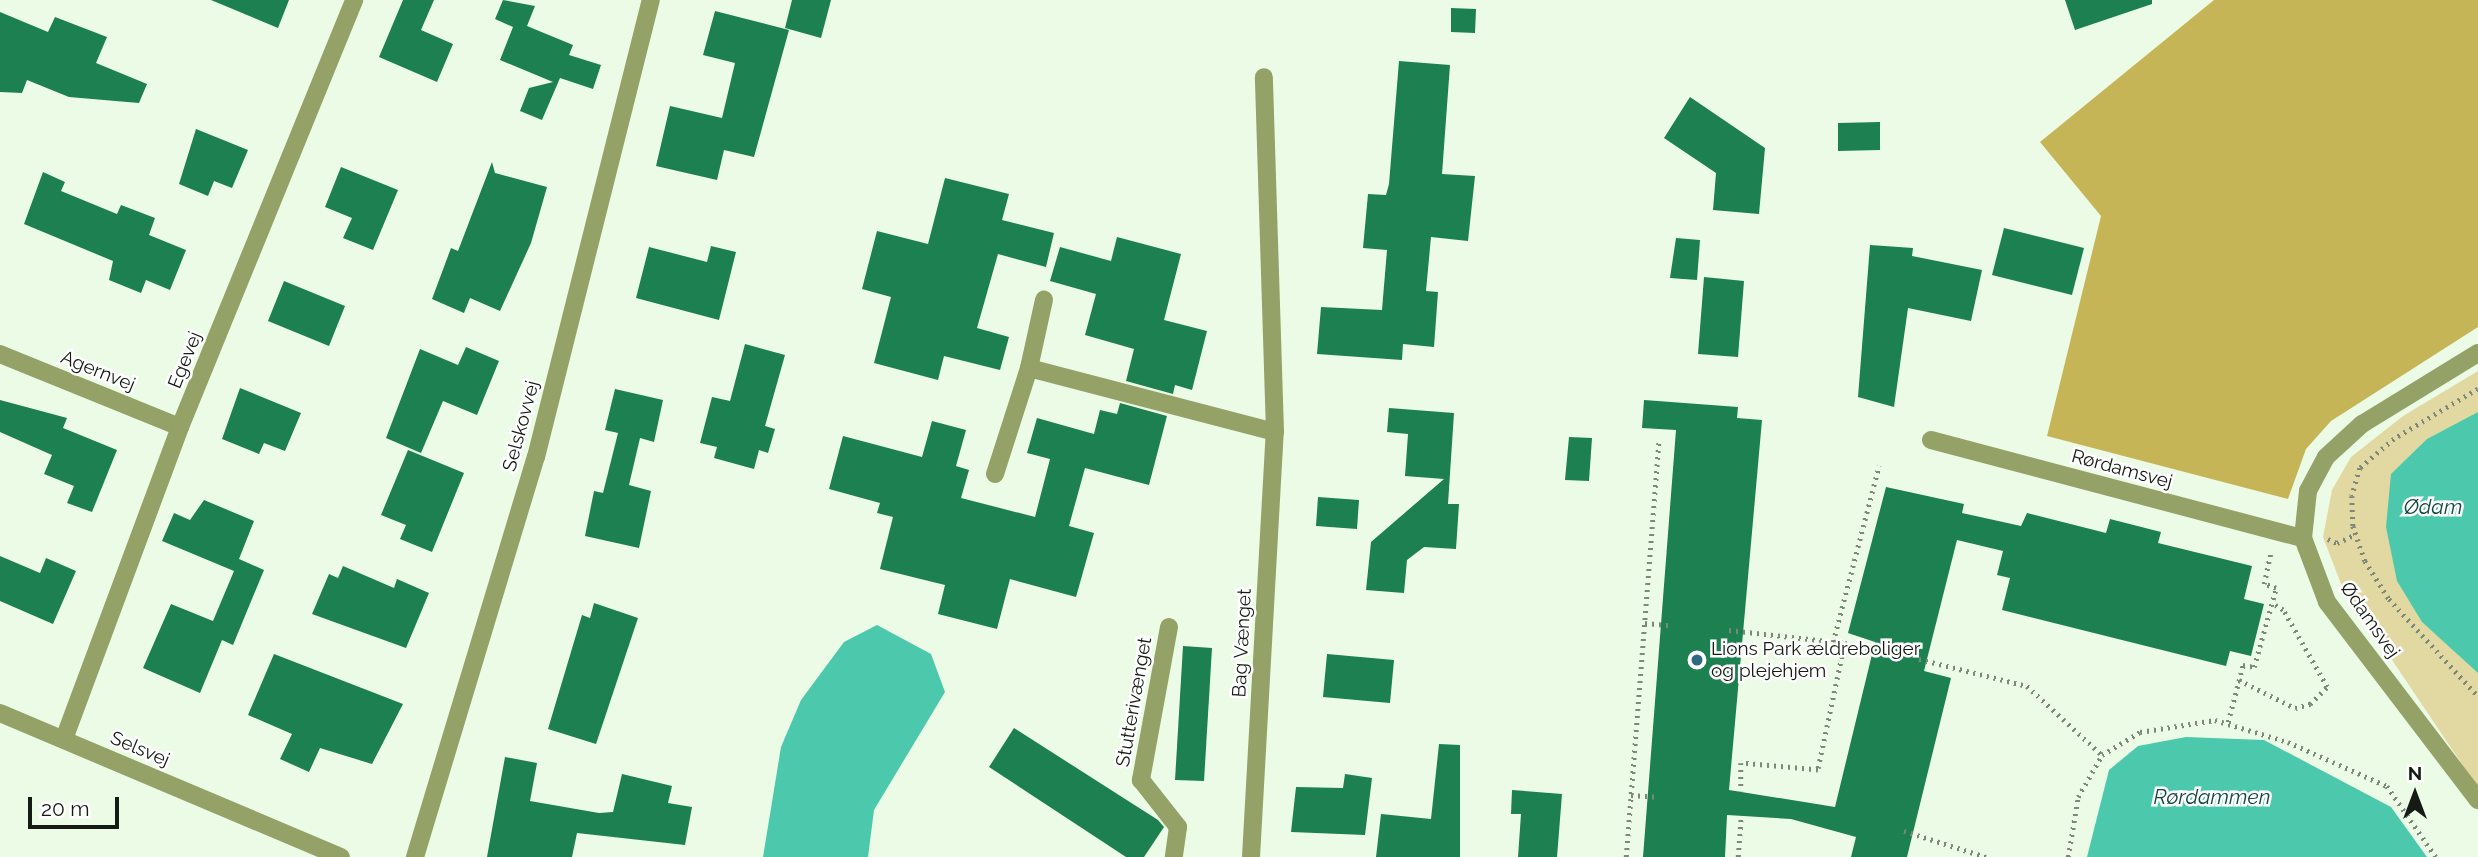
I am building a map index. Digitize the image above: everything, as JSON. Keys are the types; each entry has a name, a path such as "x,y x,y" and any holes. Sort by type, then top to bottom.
{"street":[{"name":"Egevej","path":"64,739 180,427 354,0"},
{"name":"Selskovvej","path":"415,857 536,457 651,0"},
{"name":"Bag Vænget","path":"1251,857 1275,432 1264,77"},
{"path":"995,474 1029,368 1044,300"},
{"name":"Ødamsvej","path":"2478,353 2362,424 2326,457 2308,491 2303,538 2327,602 2478,800"},
{"name":"Agernvej","path":"0,354 180,427"},
{"path":"1029,368 1275,432"},
{"name":"Rørdamsvej","path":"1931,440 2303,538"},
{"name":"Stutterivænget","path":"1169,627 1141,780 1178,827 1174,857"},
{"name":"Selsvej","path":"0,713 341,857"}],"path":[{"path":"2478,389 2369,461 2352,496 2353,526 2365,561 2389,599 2478,696"},
{"path":"1626,857 1659,440"},
{"path":"1833,642 1879,466"},
{"path":"2228,722 2243,665 2254,667 2276,588 2264,584 2275,531"},
{"path":"2239,680 2295,708 2309,705 2327,687 2283,610 2272,603"},
{"path":"1645,623 1670,625"},
{"path":"1729,630 1845,643 1878,651"},
{"path":"1741,791 1741,764 1818,770 1845,643"},
{"path":"1919,659 2027,686 2102,755"},
{"path":"2068,857 2078,797 2102,755 2140,732 2228,722 2387,786 2437,857"},
{"path":"1631,796 1657,797"},
{"path":"1738,857 1741,816"},
{"path":"1904,831 1986,857"}],"shaded area":[{"path":"2214,0 2478,0 2478,327 2331,421 2306,449 2288,499 2047,436 2101,216 2040,142"},
{"path":"2478,371 2478,788 2341,584 2323,537 2332,490 2351,457 2403,416"}],"water":[{"name":"Ødam","path":"2478,412 2478,673 2422,622 2397,581 2386,527 2391,474 2427,439"},
{"path":"877,625 931,654 945,692 874,810 868,857 763,857 781,747 801,700 844,642"},
{"name":"Rørdammen","path":"2186,737 2264,740 2391,807 2427,857 2087,857 2109,770 2138,746"}],"building":[{"path":"211,0 289,0 278,28"},
{"path":"403,0 434,0 421,30 453,44 437,82 379,57"},
{"path":"503,0 535,6 527,26 573,45 569,55 601,65 593,89 560,78 542,120 520,111 529,88 553,82 500,60 513,27 495,19"},
{"path":"792,0 831,0 821,38 785,28"},
{"path":"2065,0 2152,0 2152,4 2075,30"},
{"path":"1451,8 1476,9 1475,33 1451,32"},
{"path":"715,11 789,30 754,157 724,150 717,180 656,166 670,106 722,118 735,63 703,55"},
{"path":"0,12 48,32 55,17 107,37 96,63 147,84 139,103 69,97 27,80 22,93 0,92"},
{"path":"1399,61 1450,65 1442,174 1475,176 1468,241 1431,237 1426,291 1438,292 1434,347 1403,344 1402,360 1317,354 1321,307 1382,310 1387,250 1363,248 1368,194 1386,195 1389,184"},
{"path":"1690,97 1765,148 1759,214 1713,210 1716,173 1664,138"},
{"path":"1880,122 1880,150 1838,151 1838,123"},
{"path":"196,129 248,150 232,188 214,181 208,196 179,184"},
{"path":"492,162 495,173 547,187 531,243 500,311 470,298 464,313 432,299 451,248 458,251"},
{"path":"341,167 398,190 373,250 343,238 352,218 325,207"},
{"path":"43,172 65,182 61,191 117,214 121,205 155,218 149,235 186,250 170,290 146,280 141,293 109,280 113,261 24,224"},
{"path":"945,178 1009,194 1002,220 1054,233 1046,267 998,254 977,328 1009,337 1000,370 944,356 938,380 874,363 891,297 862,289 877,231 928,244"},
{"path":"2004,228 2084,248 2072,295 1992,275"},
{"path":"1117,237 1181,254 1164,320 1207,331 1192,390 1175,385 1173,394 1126,381 1134,349 1085,335 1096,294 1050,281 1060,247 1111,261"},
{"path":"1676,238 1700,240 1697,280 1670,278"},
{"path":"1870,245 1913,248 1912,256 1982,270 1971,321 1908,308 1894,407 1858,397"},
{"path":"711,246 736,252 719,320 636,298 649,247 707,262"},
{"path":"1704,277 1744,281 1738,357 1698,354"},
{"path":"284,281 345,306 329,346 268,321"},
{"path":"745,344 785,355 765,426 775,429 768,453 759,450 754,469 714,458 717,447 700,443 712,397 730,401"},
{"path":"466,347 499,361 477,415 443,401 421,453 386,438 420,349 458,365"},
{"path":"240,388 301,413 285,451 264,443 259,454 222,439"},
{"path":"615,389 663,400 654,442 640,438 629,485 651,491 639,548 585,536 594,491 603,493 618,433 605,430"},
{"path":"0,400 67,418 63,428 117,450 92,512 67,503 74,486 44,474 52,455 0,432"},
{"name":"Lions Park ældreboliger og plejehjem","path":"1644,400 1738,407 1737,418 1762,420 1729,790 1835,807 1875,642 1848,633 1886,487 1964,504 1962,513 2021,526 2027,513 2106,533 2110,519 2161,532 2158,543 2252,566 2244,599 2264,604 2251,656 2230,651 2226,666 2002,610 2010,578 1997,575 2003,551 1957,540 1924,671 1951,678 1907,857 1851,857 1856,837 1791,819 1727,815 1725,857 1643,857 1676,430 1642,428"},
{"path":"1120,403 1167,416 1149,485 1085,468 1069,526 1094,533 1076,597 1010,579 997,629 938,614 945,585 880,569 893,517 877,513 880,503 829,489 843,436 922,457 932,421 966,430 956,466 969,470 961,498 1035,517 1050,459 1027,453 1037,418 1094,434 1100,410 1117,414"},
{"path":"1389,408 1454,413 1448,504 1459,504 1456,549 1424,547 1407,560 1404,593 1366,590 1371,542 1444,479 1405,476 1408,434 1387,432"},
{"path":"1569,437 1592,438 1589,481 1565,480"},
{"path":"408,450 464,473 432,552 400,539 406,525 381,515"},
{"path":"1318,497 1359,500 1357,529 1316,526"},
{"path":"204,500 254,521 239,559 264,570 233,645 222,640 200,693 143,668 171,604 213,621 234,571 162,541 174,513 190,520"},
{"path":"0,556 40,573 46,558 76,571 53,624 0,601"},
{"path":"343,566 394,588 397,579 429,593 406,648 312,614 329,574 338,578"},
{"path":"594,603 638,618 596,744 548,729 582,615 590,618"},
{"path":"1183,646 1212,648 1204,781 1175,780"},
{"path":"274,654 403,704 372,764 320,748 309,772 280,759 292,734 248,715"},
{"path":"1327,654 1394,660 1390,703 1323,697"},
{"path":"1014,728 1158,820 1164,827 1144,857 1126,857 989,767"},
{"path":"1439,744 1460,745 1460,857 1376,857 1381,814 1431,819"},
{"path":"505,757 537,763 530,801 599,813 613,812 622,774 672,786 668,803 692,807 685,845 577,833 572,857 487,857"},
{"path":"1345,774 1372,778 1365,835 1291,832 1296,787 1343,788"},
{"path":"1512,790 1562,794 1557,857 1518,857 1521,814 1511,814"}],"place":[{"name":"Lions Park ældreboliger og plejehjem","path":"1697,660"}]}
